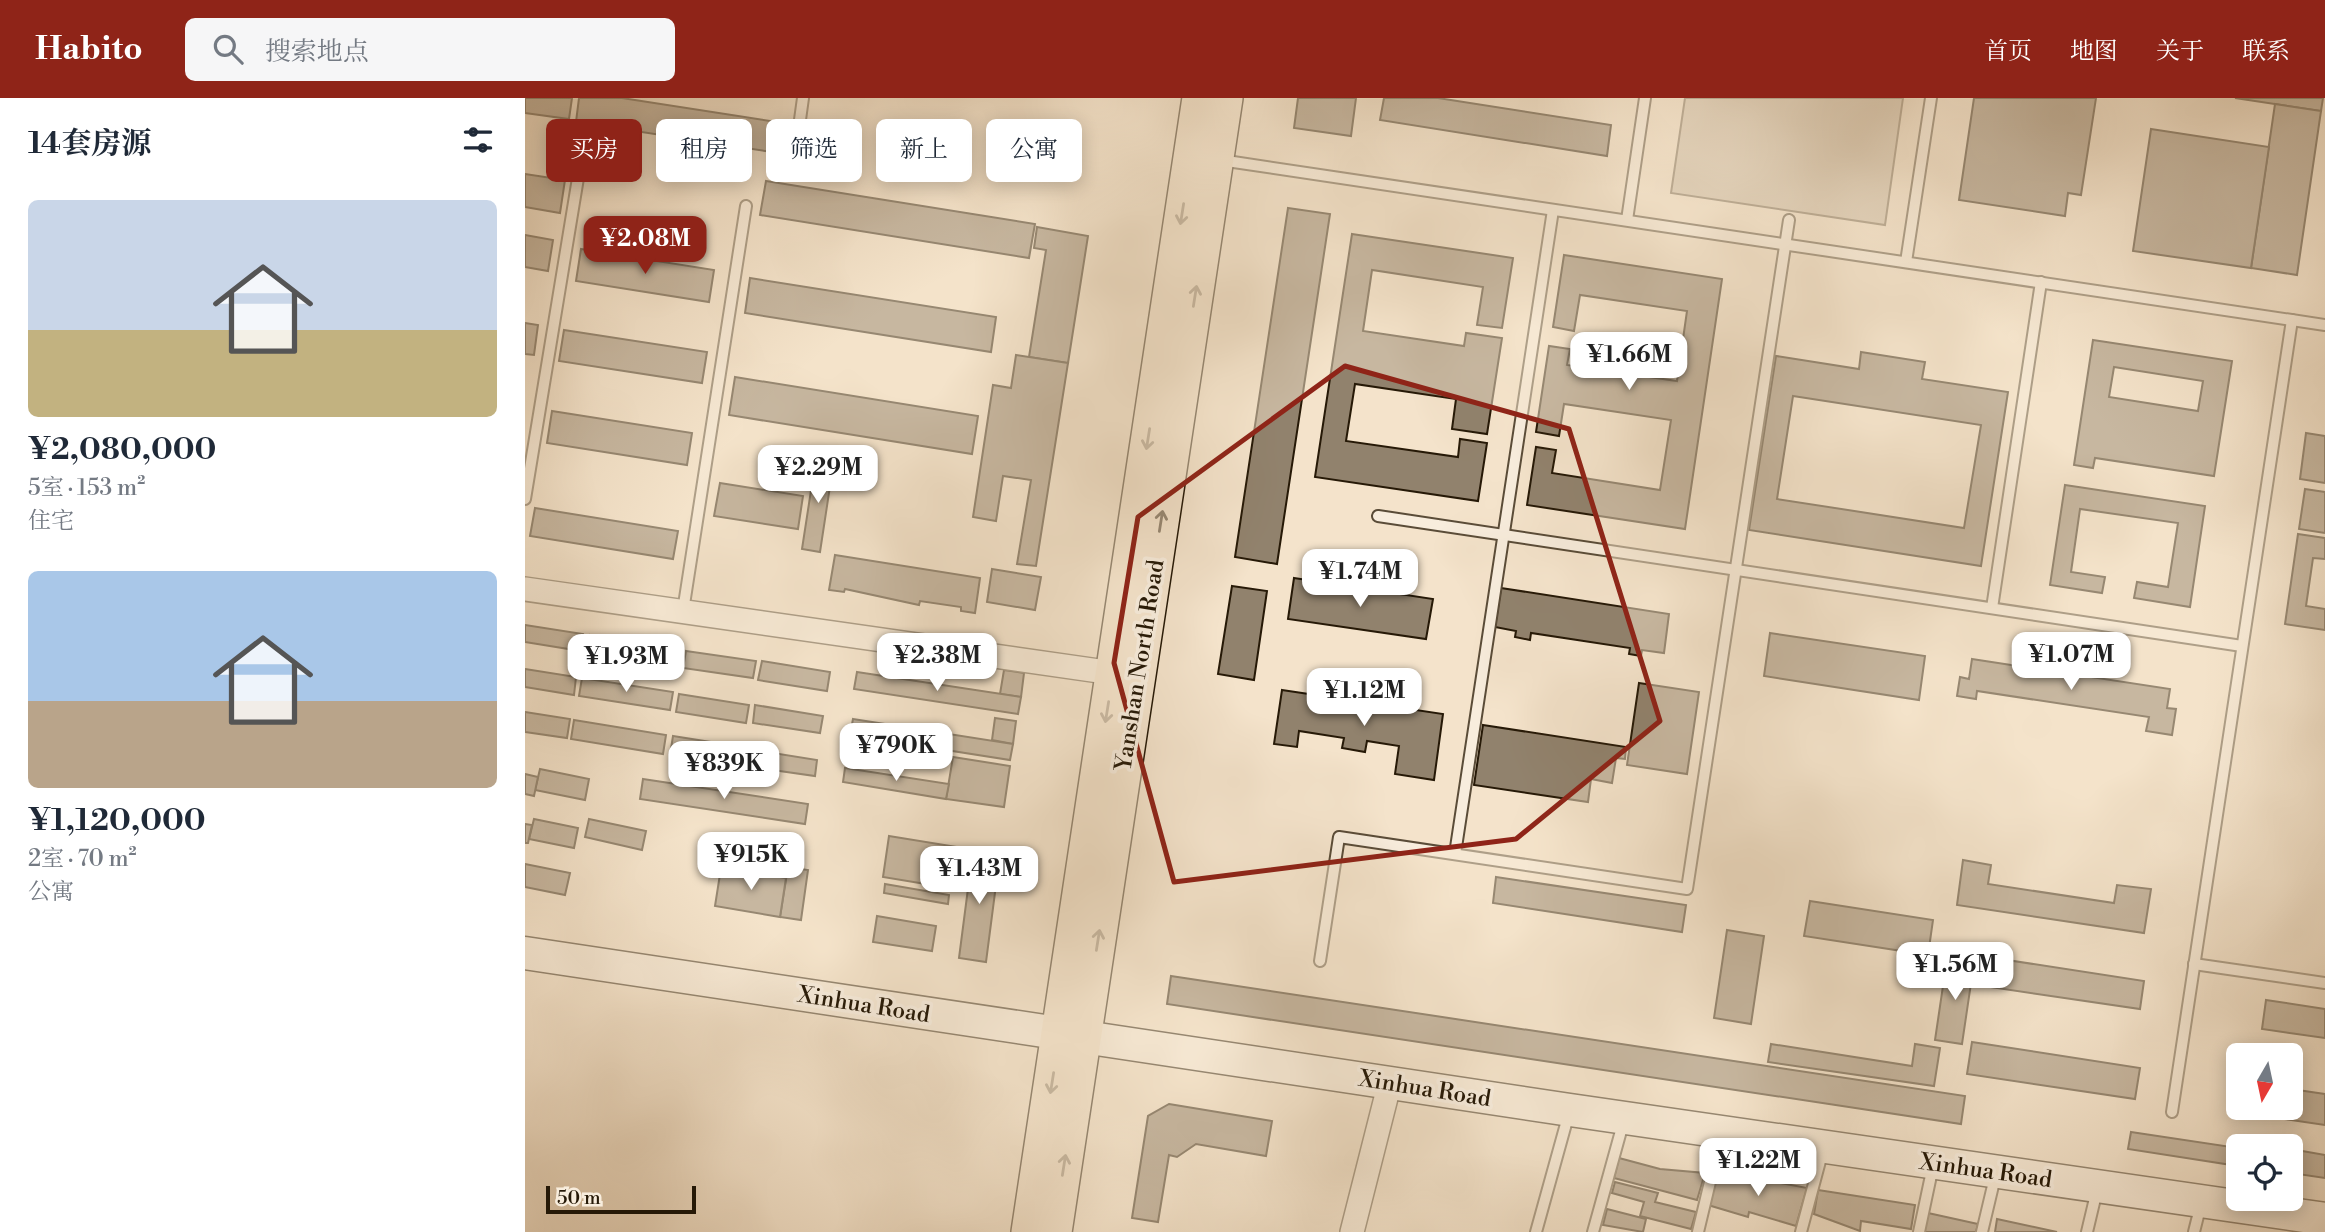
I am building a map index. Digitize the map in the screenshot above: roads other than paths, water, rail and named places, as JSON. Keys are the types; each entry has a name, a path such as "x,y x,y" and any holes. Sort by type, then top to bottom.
{"main road":[{"name":"Yanshan North Road","path":"1054,1232 1071,1035 1113,673 1199,98"},
{"name":"Yanshan North Road","path":"1029,1232 1071,1035 1225,98"},
{"name":"Xinhua Road","path":"525,953 1570,1110 2202,1201 2307,1219"}],"street":[{"path":"525,589 1113,673"},
{"path":"1352,1232 1390,1083"}],"lane":[{"path":"800,119 803,98"},
{"path":"1627,220 1645,98"},
{"path":"1906,262 1931,98"},
{"path":"1216,159 2325,325"},
{"path":"525,499 578,182"},
{"path":"683,611 746,206"},
{"path":"1455,854 1553,210"},
{"path":"1320,961 1339,837 1687,890 1789,220"},
{"path":"1992,608 2041,282"},
{"path":"2172,1112 2291,320"},
{"path":"1378,516 2242,646"},
{"path":"2194,964 2325,983"},
{"path":"1536,1232 1570,1110"},
{"path":"1593,1232 1625,1118"},
{"path":"1698,1232 1722,1132"},
{"path":"1801,1232 1824,1146"},
{"path":"1919,1232 1934,1162"},
{"path":"1982,1232 1996,1171"},
{"path":"2087,1232 2098,1186"},
{"path":"2195,1232 2202,1201"}]}
